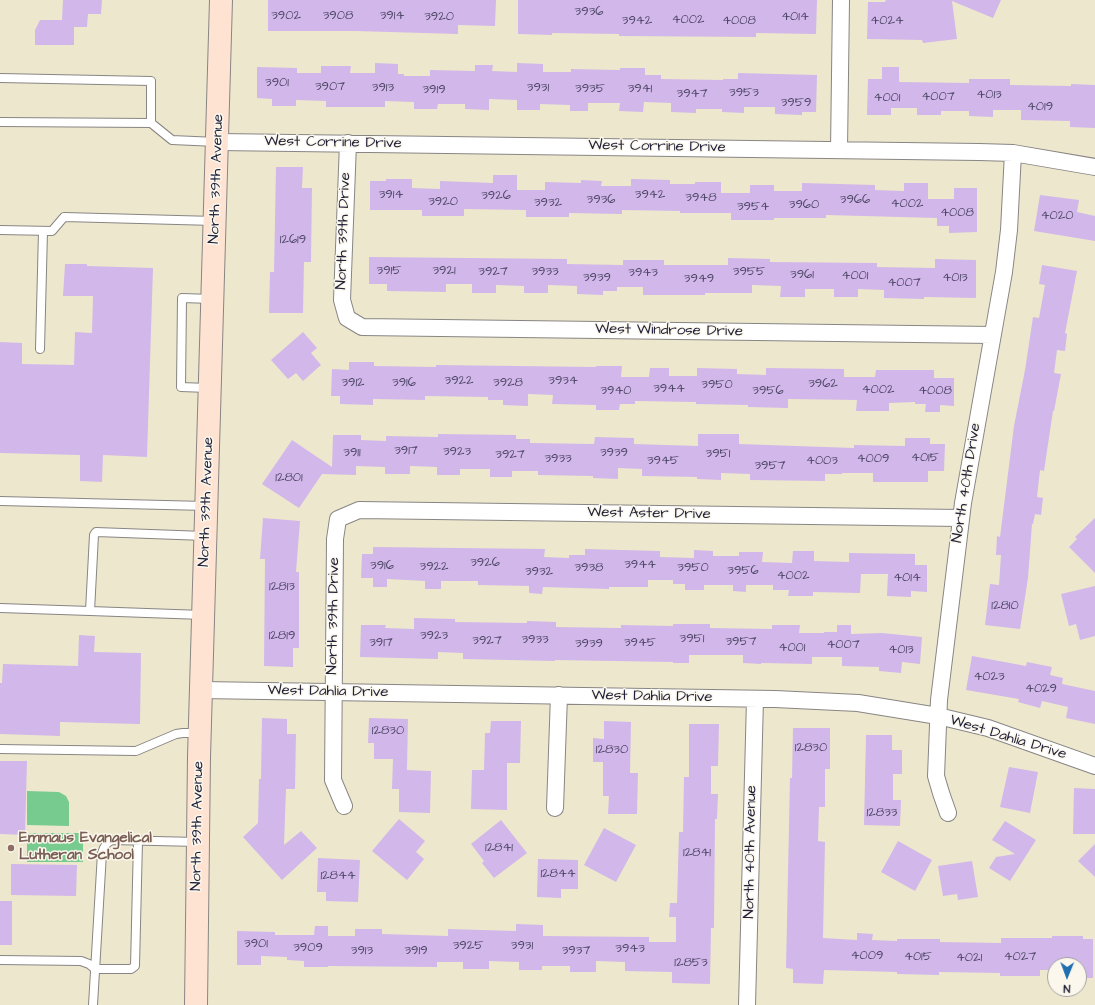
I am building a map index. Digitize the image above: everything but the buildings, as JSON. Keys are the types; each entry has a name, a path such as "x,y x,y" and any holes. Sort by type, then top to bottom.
{"street":[{"name":"North 39th Avenue","path":"196,1005 201,690 216,221 221,0"},
{"path":"839,150 841,0"},
{"name":"West Corrine Drive","path":"218,142 1013,153 1095,166"},
{"name":"North 39th Drive","path":"347,318 342,300 348,143"},
{"name":"North 40th Drive","path":"948,813 940,793 936,776 938,716 961,518 1005,265 1009,230 1013,153"},
{"name":"West Windrose Drive","path":"347,318 362,327 992,335"},
{"name":"West Aster Drive","path":"338,519 359,510 961,518"},
{"name":"North 39th Drive","path":"338,519 335,539 333,780 344,806"},
{"name":"West Dahlia Drive","path":"201,690 559,695 755,699 858,703 938,716 988,728 1095,766"},
{"path":"555,808 559,695"},
{"name":"North 40th Avenue","path":"747,1005 755,699"}],"lane":[{"path":"0,78 152,81 151,123"},
{"path":"0,122 151,123 172,140 218,142"},
{"path":"0,230 52,231 64,217 216,221"},
{"path":"40,349 43,231"},
{"path":"210,388 181,387 182,298 213,299"},
{"path":"0,501 207,506"},
{"path":"90,611 94,535 96,532 206,536"},
{"path":"0,608 203,615"},
{"path":"0,749 136,750 176,734 200,733"},
{"path":"93,1005 102,853 107,843 112,840 198,842"},
{"path":"0,960 81,961 89,964 95,969 131,969 135,966 138,841"}],"green space":[{"path":"27,791 59,792 66,796 69,802 69,826 27,825"},
{"path":"27,833 83,833 83,862 27,862"}],"place":[{"name":"Emmaus Evangelical Lutheran School","path":"11,848"}]}
